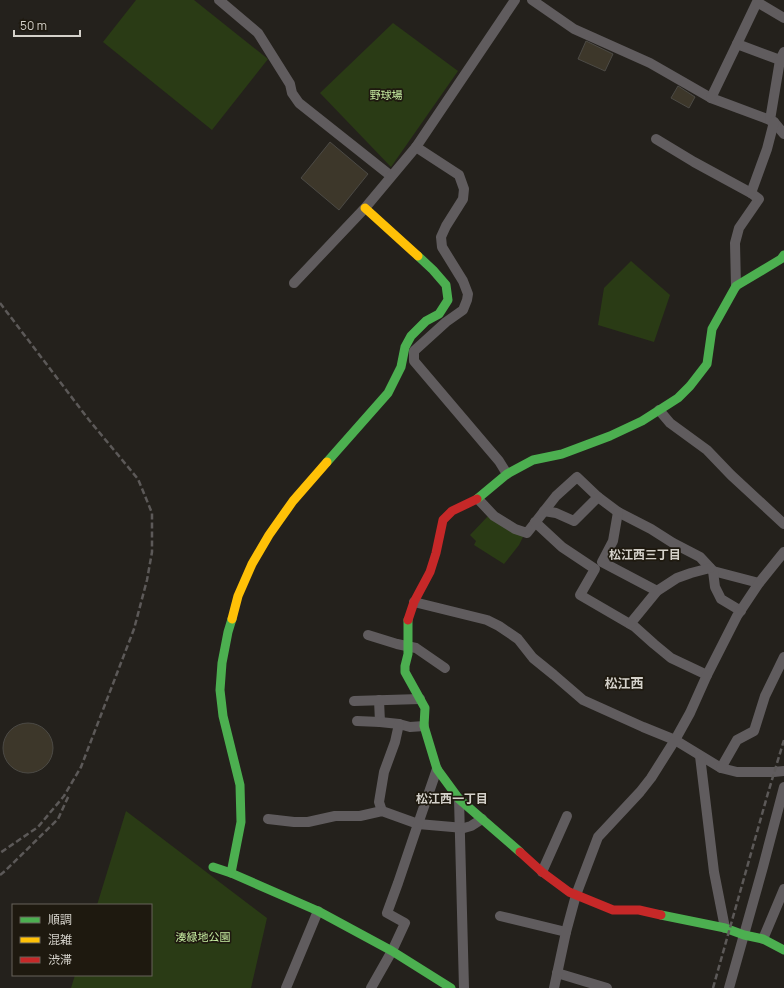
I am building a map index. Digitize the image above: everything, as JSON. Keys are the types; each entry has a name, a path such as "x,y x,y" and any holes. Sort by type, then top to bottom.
{"street":[{"path":"219,0 258,33 290,84 292,93 299,103 391,176"},
{"path":"294,283 364,208 416,147 515,0"},
{"path":"532,0 574,29 650,63 711,98 772,121 784,134"},
{"path":"711,98 758,1 784,18"},
{"path":"737,44 782,56 767,149 751,193"},
{"path":"656,139 694,162 751,193 759,200 739,228 735,243 736,286 712,329 707,364 690,386 678,398 642,421 610,436 562,454 533,460 508,474 478,499 452,511 443,520 436,553 430,572 414,602 408,618 408,654 405,672 425,708 424,726 437,769 459,799 542,872 569,892 613,910 640,910 725,928 744,935 763,939 784,950"},
{"path":"231,873 241,822 240,785 223,716 220,690 222,663 228,632 238,596 256,558 293,501 388,393 401,367 405,347 411,336 426,321 442,318 463,310 467,300 468,294 463,281 442,247 441,236 463,200 464,189 458,175 416,147"},
{"path":"364,208 433,270 446,285 448,300 442,318 414,352 414,361 499,461 508,474"},
{"path":"736,286 783,259"},
{"path":"659,410 670,423 707,450 731,475 784,524"},
{"path":"478,499 494,516 515,529 527,533 556,496 577,476 618,512 700,557 711,569 715,587 721,599 741,611"},
{"path":"544,511 556,513 574,521 598,496"},
{"path":"618,512 612,541 602,562 657,591"},
{"path":"535,522 562,547 595,569 580,595 635,627 671,658 707,675"},
{"path":"554,988 566,932 576,895 598,837 651,778 690,713 707,675 741,611 759,583 782,556"},
{"path":"630,624 657,591 677,578 691,573 711,569 759,583"},
{"path":"414,602 487,620 499,626 518,638 533,658 583,700 675,740 720,768 737,772 784,771"},
{"path":"368,635 416,648 445,668"},
{"path":"720,768 737,740 754,731 765,696 784,658"},
{"path":"354,701 420,699"},
{"path":"379,700 380,722"},
{"path":"357,721 399,724 410,727 424,726"},
{"path":"382,811 379,802 384,772 395,742 399,724"},
{"path":"700,756 714,872 725,928"},
{"path":"371,988 392,951 405,923 387,913 437,769"},
{"path":"729,988 784,787"},
{"path":"459,799 464,988"},
{"path":"268,819 308,822 335,816 360,816 382,811 418,824 464,828 482,820"},
{"path":"542,872 567,816"},
{"path":"212,867 231,873 318,911 392,951 451,988"},
{"path":"763,939 784,889"},
{"path":"286,988 318,911"},
{"path":"500,916 566,932"},
{"path":"557,973 607,988"}],"green space":[{"path":"136,0 194,0 268,59 212,130 103,42"},
{"name":"野球場","path":"393,23 458,71 391,167 320,93"},
{"path":"631,261 670,295 654,342 598,325 604,288"},
{"path":"489,515 521,533 523,537 519,545 504,564 474,545 476,541 470,535"},
{"name":"湊緑地公園","path":"126,811 267,918 251,988 71,988 75,976 152,976 152,904 97,904"}],"building":[{"path":"586,41 613,54 605,71 578,59"},
{"path":"678,86 695,97 689,108 671,98"},
{"path":"330,142 368,174 339,210 301,178"},
{"path":"23,723 33,723 46,730 53,743 53,753 46,766 33,773 23,773 14,769 7,762 3,753 3,743 7,734 14,727"}],"railway":[{"path":"0,303 89,420 138,479 152,513 152,552 147,580 134,629 81,767 64,796 38,827 0,853"},
{"path":"713,988 784,740"},
{"path":"0,875 58,819 69,795"}],"traffic: fast":[{"path":"477,499 507,474 533,460 562,454 610,436 642,421 678,398 690,386 707,364 712,329 736,286 781,259 784,255"},
{"path":"327,462 388,393 401,367 405,347 411,336 426,321 439,314 448,300 446,285 418,256"},
{"path":"231,873 241,822 240,785 223,716 220,690 222,663 232,619"},
{"path":"408,620 408,654 405,672 425,708 424,726 437,769 459,799 520,852"},
{"path":"213,867 231,873 318,911 392,951 451,988"},
{"path":"661,915 725,928 744,935 763,939 784,950"}],"traffic: slow":[{"path":"365,208 418,256"},
{"path":"232,619 238,596 252,564 269,535 293,501 327,462"}],"traffic: jam":[{"path":"408,620 414,602 430,572 436,553 443,520 452,511 477,499"},
{"path":"520,852 542,872 569,892 613,910 639,910 661,915"}],"district":[{"name":"松江西三丁目","path":"645,554"},
{"name":"松江西","path":"624,683"},
{"name":"松江西一丁目","path":"452,798"}]}
